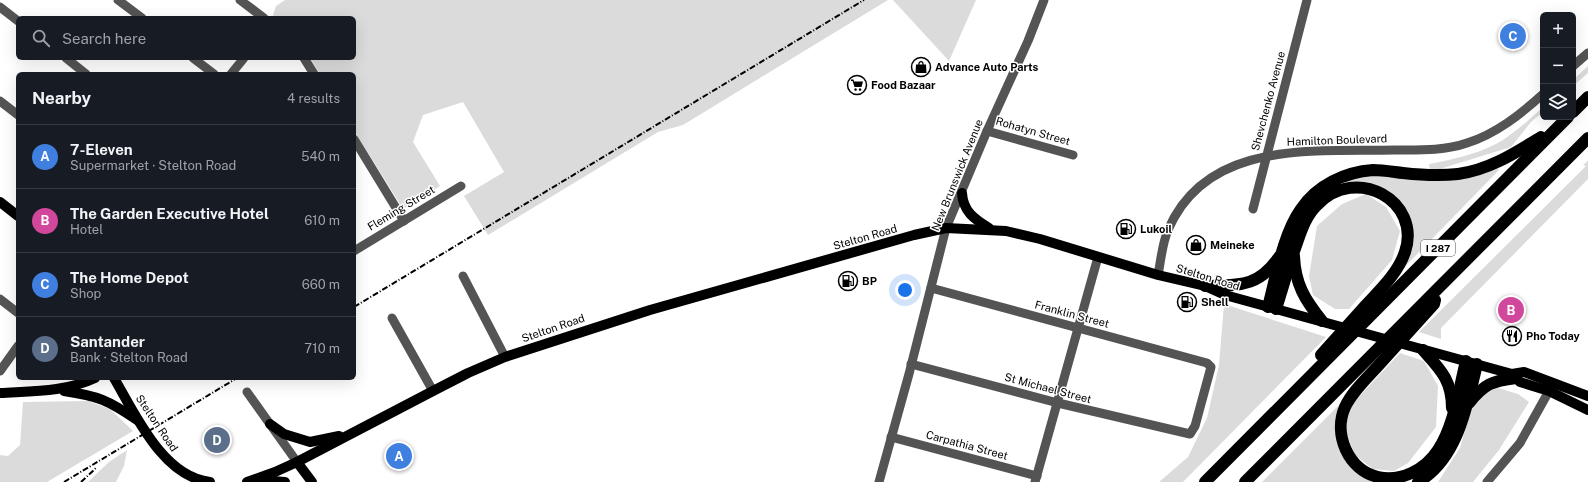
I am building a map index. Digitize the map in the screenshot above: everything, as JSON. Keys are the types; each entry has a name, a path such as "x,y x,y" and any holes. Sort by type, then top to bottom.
{"highway":[{"path":"1576,109 1588,97"},
{"name":"I 287","path":"1206,482 1565,120"},
{"path":"1272,308 1289,251 1291,228 1300,210 1318,191 1351,173 1375,170 1438,175 1459,174 1475,170 1491,165 1508,157 1557,127"},
{"name":"I 287","path":"1245,482 1588,138"},
{"path":"1204,286 1235,285 1254,280 1267,272 1289,251 1308,216 1322,200 1340,190 1359,187 1374,190 1384,195 1398,208 1405,223 1408,242 1402,261 1387,282 1320,356 1319,368"},
{"path":"1289,251 1294,264 1298,285 1302,294 1327,323"},
{"path":"1438,288 1434,304 1351,396 1342,414 1340,431 1344,446 1354,462 1378,477 1398,478 1417,471 1430,460 1442,443 1472,363"},
{"path":"1421,349 1440,368 1447,380 1451,400 1452,417"},
{"path":"1418,482 1426,477 1441,462 1454,442 1466,407 1472,363"},
{"path":"1466,407 1478,392 1488,384 1514,376"}],"main road":[{"path":"962,193 962,201 966,210 975,220 991,229"},
{"path":"0,202 16,214"},
{"name":"Stelton Road","path":"247,482 258,479 297,462 432,391 505,357 650,310 914,235 946,228 991,229 1040,239 1158,275 1204,286 1225,295 1514,376 1520,382 1549,392 1588,410"},
{"name":"Stelton Road","path":"1514,376 1524,372 1587,392"},
{"path":"0,393 57,390 72,387 91,380"},
{"name":"Stelton Road","path":"115,380 140,422 162,454 175,466 189,475 210,482"},
{"path":"57,390 89,394 103,399 140,422"},
{"path":"270,424 284,434 310,442 351,433"},
{"path":"297,462 312,482"},
{"path":"258,479 285,482"}],"street":[{"path":"118,0 139,16"},
{"path":"240,0 261,16"},
{"name":"New Brunswick Avenue","path":"879,482 946,228 987,131 1028,41 1044,0"},
{"name":"Shevchenko Avenue","path":"1253,209 1265,156 1307,0"},
{"path":"0,7 16,19"},
{"path":"1576,63 1588,52"},
{"path":"68,60 84,72"},
{"path":"196,60 211,72"},
{"path":"233,72 242,60"},
{"path":"305,60 313,72"},
{"name":"Hamilton Boulevard","path":"1158,275 1167,232 1175,215 1187,199 1198,188 1212,177 1225,170 1246,161 1265,156 1294,152 1317,150 1437,150 1466,144 1486,136 1509,121 1540,96"},
{"path":"0,101 16,113"},
{"name":"Rohatyn Street","path":"987,131 1073,154"},
{"path":"356,142 404,221"},
{"name":"Fleming Street","path":"356,250 461,186"},
{"path":"1036,479 1098,257"},
{"path":"463,276 505,357"},
{"name":"Franklin Street","path":"931,288 1207,363 1211,367 1195,426 1190,434 1179,432"},
{"path":"0,299 16,311"},
{"path":"392,318 432,391"},
{"path":"0,371 16,349"},
{"name":"St Michael Street","path":"911,364 1058,403 1179,432"},
{"path":"247,392 297,462"},
{"path":"1487,482 1520,443 1549,392"},
{"name":"Carpathia Street","path":"891,437 1036,479"}],"shaded area":[{"path":"285,0 888,0 683,125 658,132 488,235 464,196 504,172 463,102 423,115 413,142 440,186 403,209 356,133 356,72 319,72 311,60 356,60 356,16 274,16 276,6"},
{"path":"893,0 976,0 949,61"},
{"path":"1588,66 1588,73 1576,83 1576,77"},
{"path":"1540,110 1540,114 1531,122 1511,147 1430,172 1429,164 1454,159 1486,149 1500,142 1520,128"},
{"path":"1588,161 1588,179 1441,328 1441,339 1419,332 1586,166 1583,165"},
{"path":"1497,167 1499,170 1390,282 1398,272 1407,217 1359,183 1341,182 1355,177"},
{"path":"1366,194 1386,207 1400,231 1392,260 1349,309 1335,309 1313,295 1309,276 1317,226 1342,204"},
{"path":"1224,304 1326,337 1183,482 1159,482 1188,457 1207,418 1219,365"},
{"path":"1400,353 1424,361 1438,386 1436,427 1408,463 1394,471 1373,469 1355,455 1347,435 1347,418 1351,405"},
{"path":"1498,388 1518,394 1529,402 1499,450 1473,482 1438,482 1460,448 1470,412 1483,393"},
{"path":"88,401 110,409 133,431 47,482 0,482 0,455 8,456 20,445 23,402"},
{"path":"1340,404 1335,426 1342,454 1386,482 1262,482"},
{"path":"127,450 124,466 116,482 88,482 109,462"}],"railway":[{"path":"356,306 864,0"},
{"path":"64,482 234,380"},
{"path":"81,482 96,468"}],"place":[{"name":"The Home Depot","path":"1513,36"},
{"name":"Advance Auto Parts","path":"921,67"},
{"name":"Food Bazaar","path":"857,85"},
{"name":"Lukoil","path":"1126,229"},
{"name":"Meineke","path":"1196,245"},
{"name":"BP","path":"848,281"},
{"name":"Shell","path":"1187,302"},
{"name":"The Garden Executive Hotel","path":"1511,310"},
{"name":"Pho Today","path":"1512,336"},
{"name":"Santander","path":"217,440"},
{"name":"7-Eleven","path":"399,456"}]}
